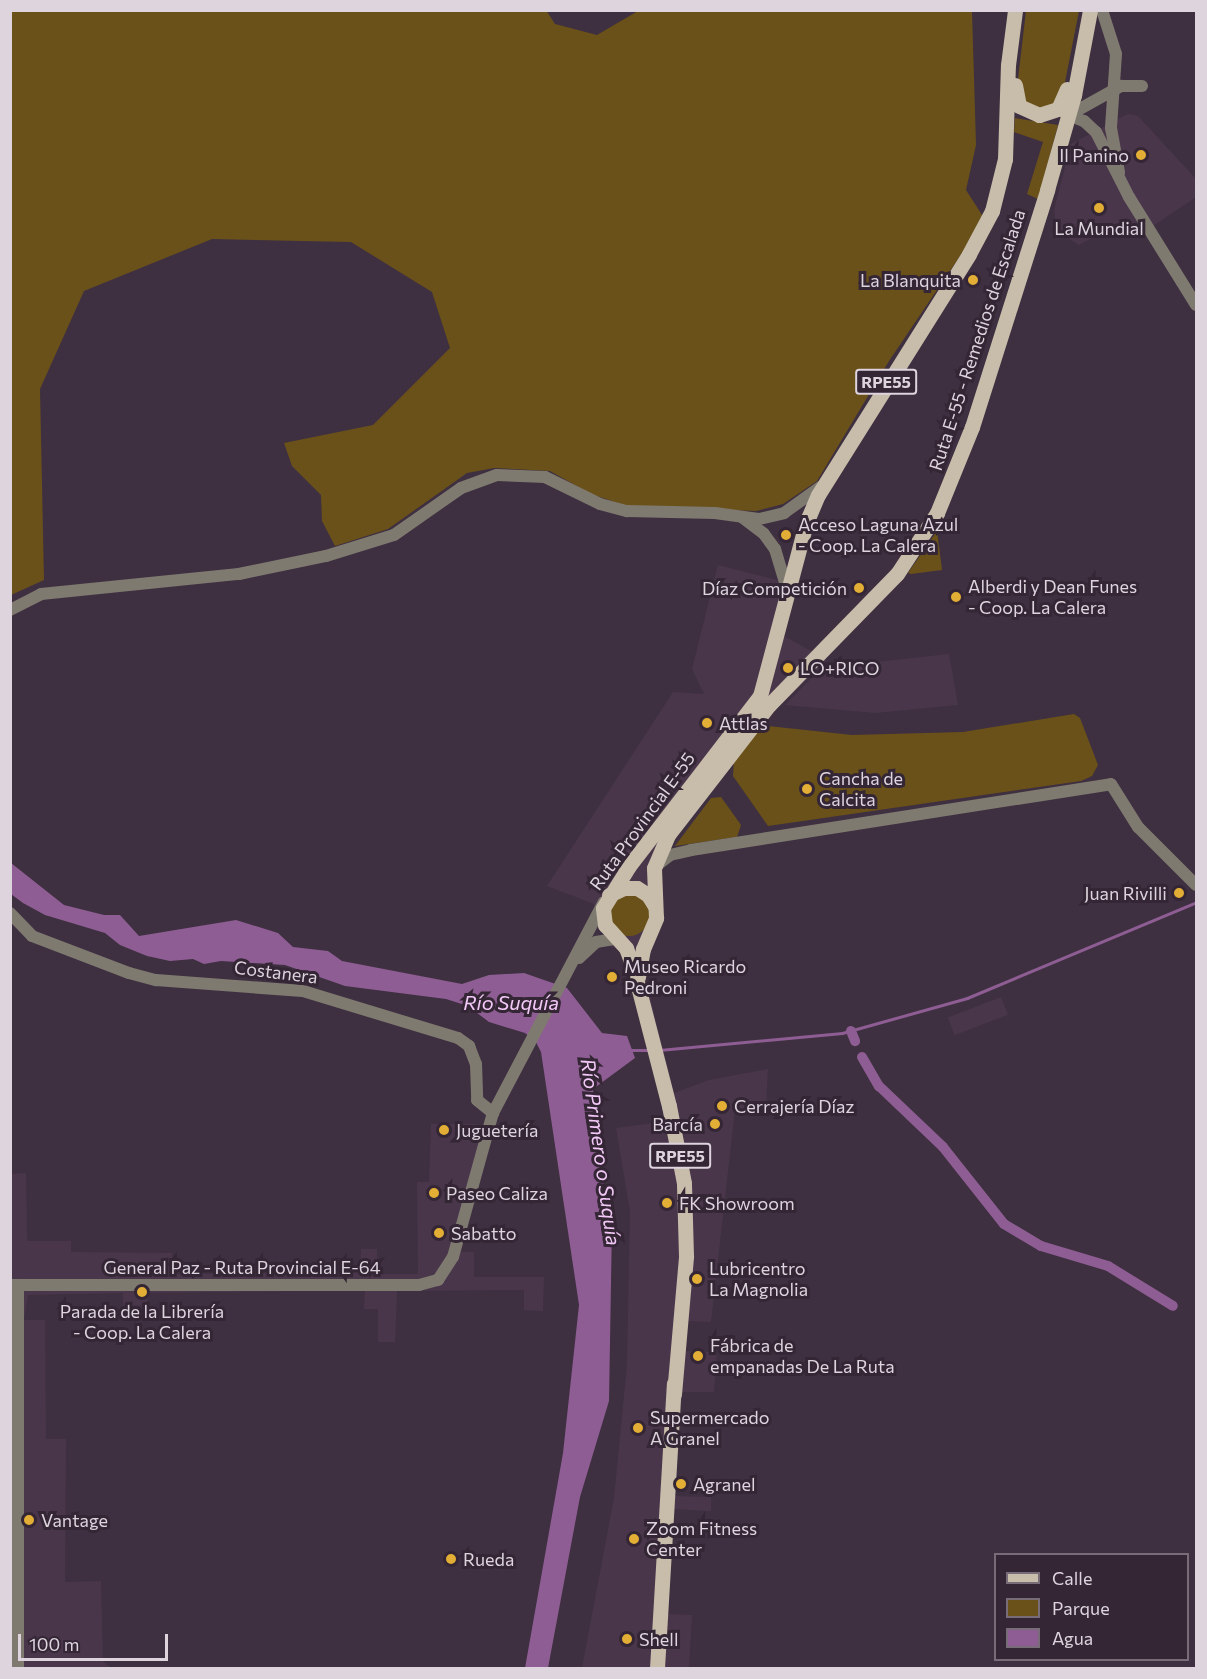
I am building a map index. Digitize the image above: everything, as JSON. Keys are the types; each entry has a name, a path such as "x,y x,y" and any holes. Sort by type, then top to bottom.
{"main road":[{"name":"RPE55","path":"788,592 806,523 823,485 988,218 1005,159 1008,65 1015,10"},
{"path":"1039,115 1067,119 1079,74 1090,10"},
{"name":"RPE55","path":"1008,65 1019,106 1039,115"},
{"path":"1039,115 1061,105 1068,85 1079,74"},
{"name":"Ruta E-55 - Remedios de Escalada","path":"783,693 897,574 937,513 972,426 1067,119"},
{"name":"Ruta Provincial E-55","path":"657,1668 684,1240 684,1183 660,1074 631,960 603,919 608,896 754,707 764,686 788,592"},
{"name":"Ruta Provincial E-55","path":"638,986 640,960 656,912 654,868 668,835 714,773 783,693"},
{"path":"608,896 624,888 641,890 652,900 656,912"},
{"path":"618,940 638,940 652,929"}],"street":[{"path":"1102,10 1115,46 1111,128 1122,185"},
{"path":"1067,119 1126,84 1142,87"},
{"path":"1067,119 1092,127 1122,185 1197,305"},
{"path":"10,610 41,594 239,574 348,551 394,535 461,488 497,475 544,477 600,504 627,512 715,513 741,517 777,516 823,485"},
{"path":"741,517 764,534 775,549 788,592"},
{"path":"654,868 676,853 1112,784 1138,827 1197,885"},
{"path":"493,1113 608,896"},
{"name":"Costanera","path":"10,914 24,930 39,939 129,972 184,982 303,991 458,1038 469,1046 476,1064 477,1100 493,1113"},
{"path":"574,964 591,944 618,940"},
{"name":"General Paz - Ruta Provincial E-64","path":"14,1285 419,1285 442,1278 453,1257 493,1113"},
{"path":"14,1285 18,1668"}],"shaded area":[{"path":"1128,114 1138,116 1196,179 1196,197 1135,238 1123,221 1079,245 1057,231 1054,210 1071,144"},
{"path":"718,565 797,585 784,636 827,660 761,724 686,818 661,863 663,920 651,938 644,973 674,1093 709,1080 768,1069 766,1107 735,1109 711,1322 688,1321 685,1351 717,1352 714,1392 682,1392 675,1496 711,1497 711,1511 674,1509 667,1614 692,1615 689,1668 582,1668 614,1498 627,1365 630,1211 616,1128 670,1121 626,958 616,948 606,945 594,904 547,886 673,692 704,694 692,669"},
{"path":"949,654 958,705 875,713 785,705 821,668"},
{"path":"1001,997 1008,1015 955,1035 948,1017"},
{"path":"431,1124 476,1124 490,1129 460,1252 474,1252 474,1277 544,1277 543,1311 524,1310 524,1290 397,1291 395,1342 378,1342 378,1309 364,1309 365,1290 147,1293 147,1306 123,1305 123,1293 28,1295 24,1320 45,1320 46,1439 66,1439 65,1582 101,1581 103,1661 111,1668 11,1668 10,1174 26,1173 27,1241 71,1241 71,1252 172,1253 173,1274 360,1272 361,1249 377,1249 377,1274 418,1274 417,1182 429,1182"}],"green space":[{"path":"546,10 555,24 597,35 638,11 972,11 976,145 966,190 982,215 966,247 889,361 817,481 783,504 756,511 627,506 591,494 550,471 494,468 467,473 388,529 335,546 322,521 321,495 292,466 284,443 373,425 450,348 432,292 351,242 212,239 84,291 40,389 44,580 11,595 11,11"},
{"path":"1026,11 1079,11 1063,92 1051,108 1027,106 1017,88"},
{"path":"1015,118 1058,125 1038,199 1027,194 1043,142 1014,132"},
{"path":"937,531 942,570 908,573"},
{"path":"1074,714 1080,718 1098,765 1092,776 1081,781 768,826 733,776 734,759 760,728 768,726 852,735 963,732"},
{"path":"721,797 741,825 737,837 675,846 711,798"},
{"path":"629,894 644,900 650,915 644,930 629,936 614,930 608,915 614,900"}],"water":[{"name":"Río Suquía","path":"11,863 64,905 104,915 120,915 139,936 236,920 278,933 293,947 328,951 342,961 462,984 489,975 524,973 567,988 602,1033 627,1036 635,1058 593,1089 596,1148 612,1224 609,1401 580,1497 548,1668 525,1668 563,1453 579,1305 541,1052 536,1042 525,1033 489,1022 468,1006 446,999 345,986 285,965 221,961 204,964 193,959 170,961 147,956 120,945 105,933 45,915 23,903 11,894"}],"waterway":[{"path":"659,1050 842,1033 967,998 1196,902"},
{"path":"851,1031 855,1041"},
{"path":"629,1050 650,1050"},
{"path":"862,1057 879,1086 943,1147 1004,1224 1041,1246 1108,1266 1173,1306"}],"place":[{"name":"Il Panino","path":"1141,155"},
{"name":"La Mundial","path":"1099,208"},
{"name":"La Blanquita","path":"973,280"},
{"name":"Acceso Laguna Azul - Coop. La Calera","path":"786,535"},
{"name":"Díaz Competición","path":"859,588"},
{"name":"Alberdi y Dean Funes - Coop. La Calera","path":"956,597"},
{"name":"LO+RICO","path":"788,668"},
{"name":"Attlas","path":"707,723"},
{"name":"Cancha de Calcita","path":"807,789"},
{"name":"Juan Rivilli","path":"1179,893"},
{"name":"Museo Ricardo Pedroni","path":"612,977"},
{"name":"Cerrajería Díaz","path":"722,1106"},
{"name":"Barcía","path":"715,1124"},
{"name":"Juguetería","path":"444,1130"},
{"name":"Paseo Caliza","path":"434,1193"},
{"name":"FK Showroom","path":"667,1203"},
{"name":"Sabatto","path":"439,1233"},
{"name":"Lubricentro La Magnolia","path":"697,1279"},
{"name":"Parada de la Librería - Coop. La Calera","path":"142,1292"},
{"name":"Fábrica de empanadas De La Ruta","path":"698,1356"},
{"name":"Supermercado A Granel","path":"638,1428"},
{"name":"Agranel","path":"681,1484"},
{"name":"Vantage","path":"29,1520"},
{"name":"Zoom Fitness Center","path":"634,1539"},
{"name":"Rueda","path":"451,1559"},
{"name":"Shell","path":"627,1639"}],"water label":[{"name":"Río Primero o Suquía","path":"601,1152"}]}
